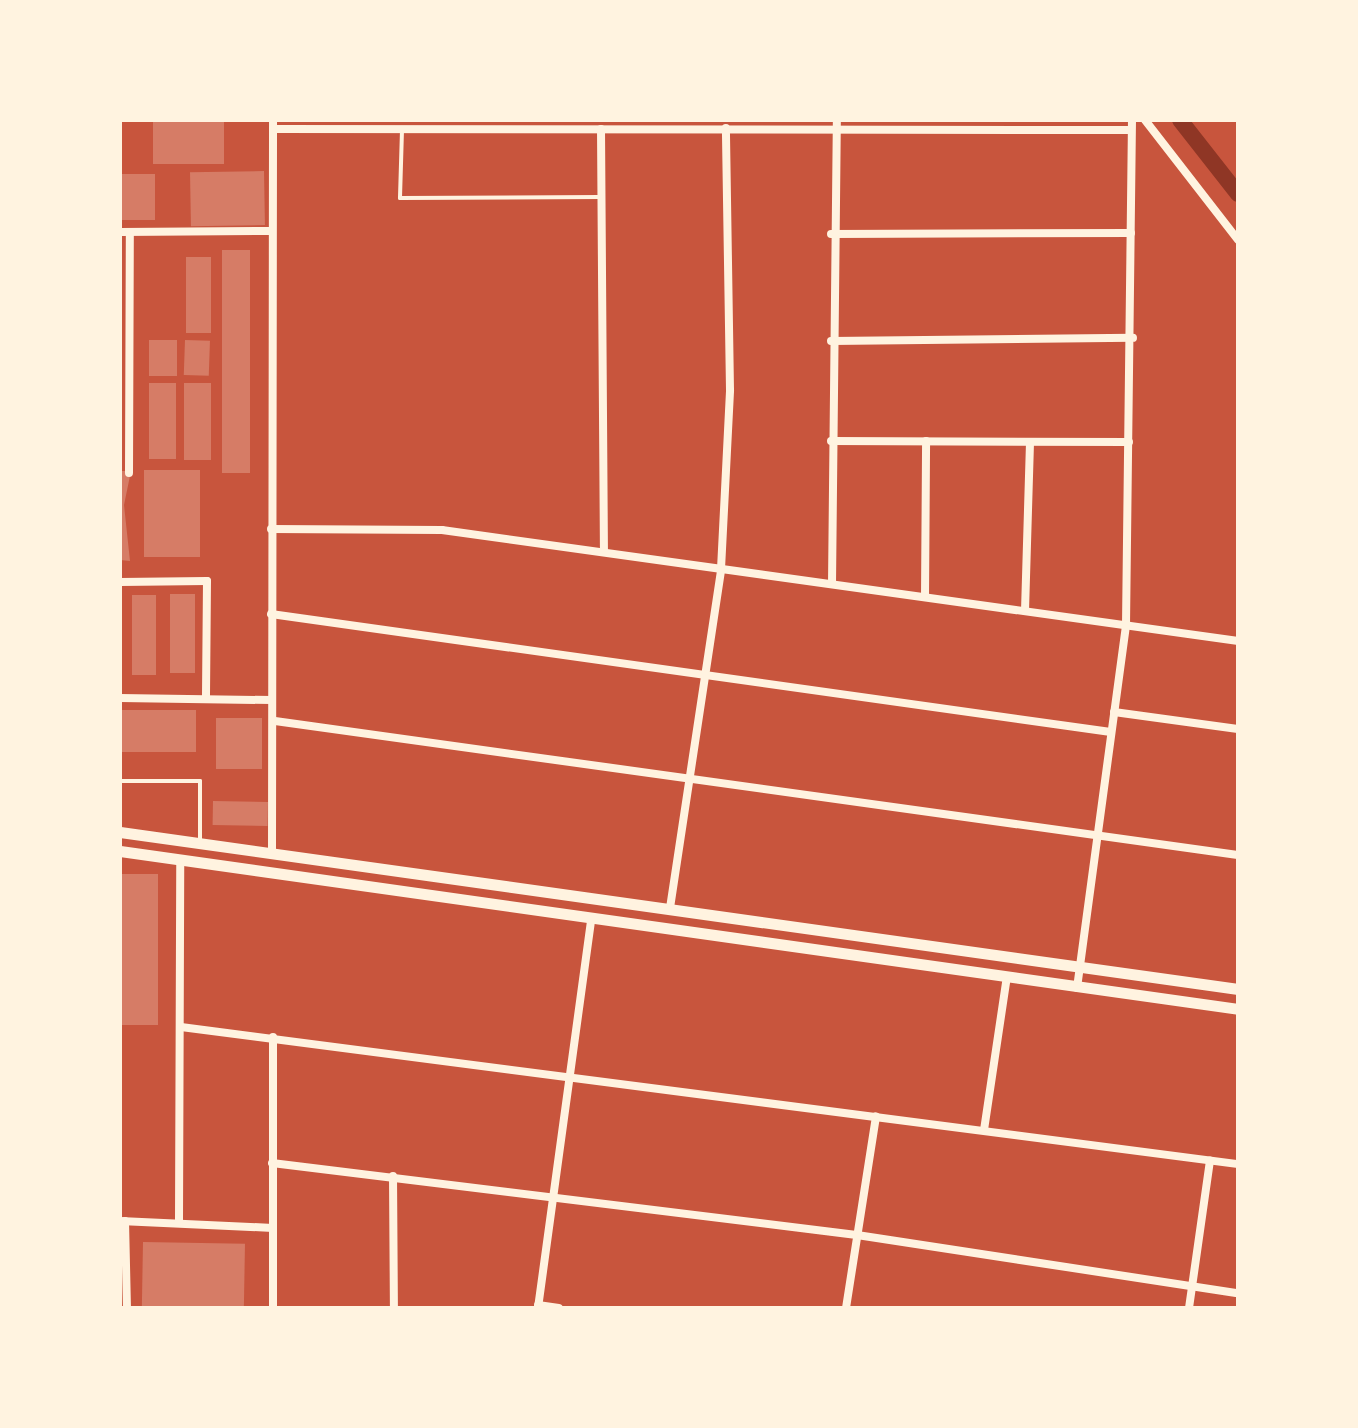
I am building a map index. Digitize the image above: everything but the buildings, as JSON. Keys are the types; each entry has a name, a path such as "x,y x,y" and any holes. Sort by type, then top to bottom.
{"street":[{"path":"1077,988 1126,625 1133,338 1128,130 1132,120"},
{"path":"1145,120 1238,240"},
{"path":"272,853 275,721 271,614 273,125 524,125 601,129 700,124 726,128 837,125 1128,130"},
{"path":"832,584 831,234 837,125"},
{"path":"670,908 689,776 708,676 721,569 730,390 726,128"},
{"path":"601,129 604,552"},
{"path":"129,473 125,232 271,231"},
{"path":"831,234 1131,233"},
{"path":"831,341 1133,338"},
{"path":"831,441 1129,442"},
{"path":"925,597 926,441"},
{"path":"1025,611 1030,442"},
{"path":"271,529 442,530 1238,641"},
{"path":"120,582 207,581 206,698"},
{"path":"271,614 1111,732"},
{"path":"120,698 272,700"},
{"path":"1114,712 1238,729"},
{"path":"275,721 1096,832 1238,855"},
{"path":"120,832 1080,964 1238,989"},
{"path":"120,851 591,922 1238,1009"},
{"path":"179,1220 180,861"},
{"path":"745,942 747,919"},
{"path":"559,1308 538,1307 566,1073 591,922"},
{"path":"984,1130 1007,977"},
{"path":"181,1027 566,1073 1238,1164"},
{"path":"273,1037 273,1308"},
{"path":"846,1308 876,1116"},
{"path":"1189,1308 1210,1160"},
{"path":"272,1163 551,1194 857,1235 1238,1293"},
{"path":"393,1176 394,1308"},
{"path":"127,1308 123,1221 179,1220 273,1228"}],"lane":[{"path":"402,125 400,198 601,197"},
{"path":"120,781 200,781 200,843"}],"waterway":[{"path":"1180,120 1238,194"}]}
